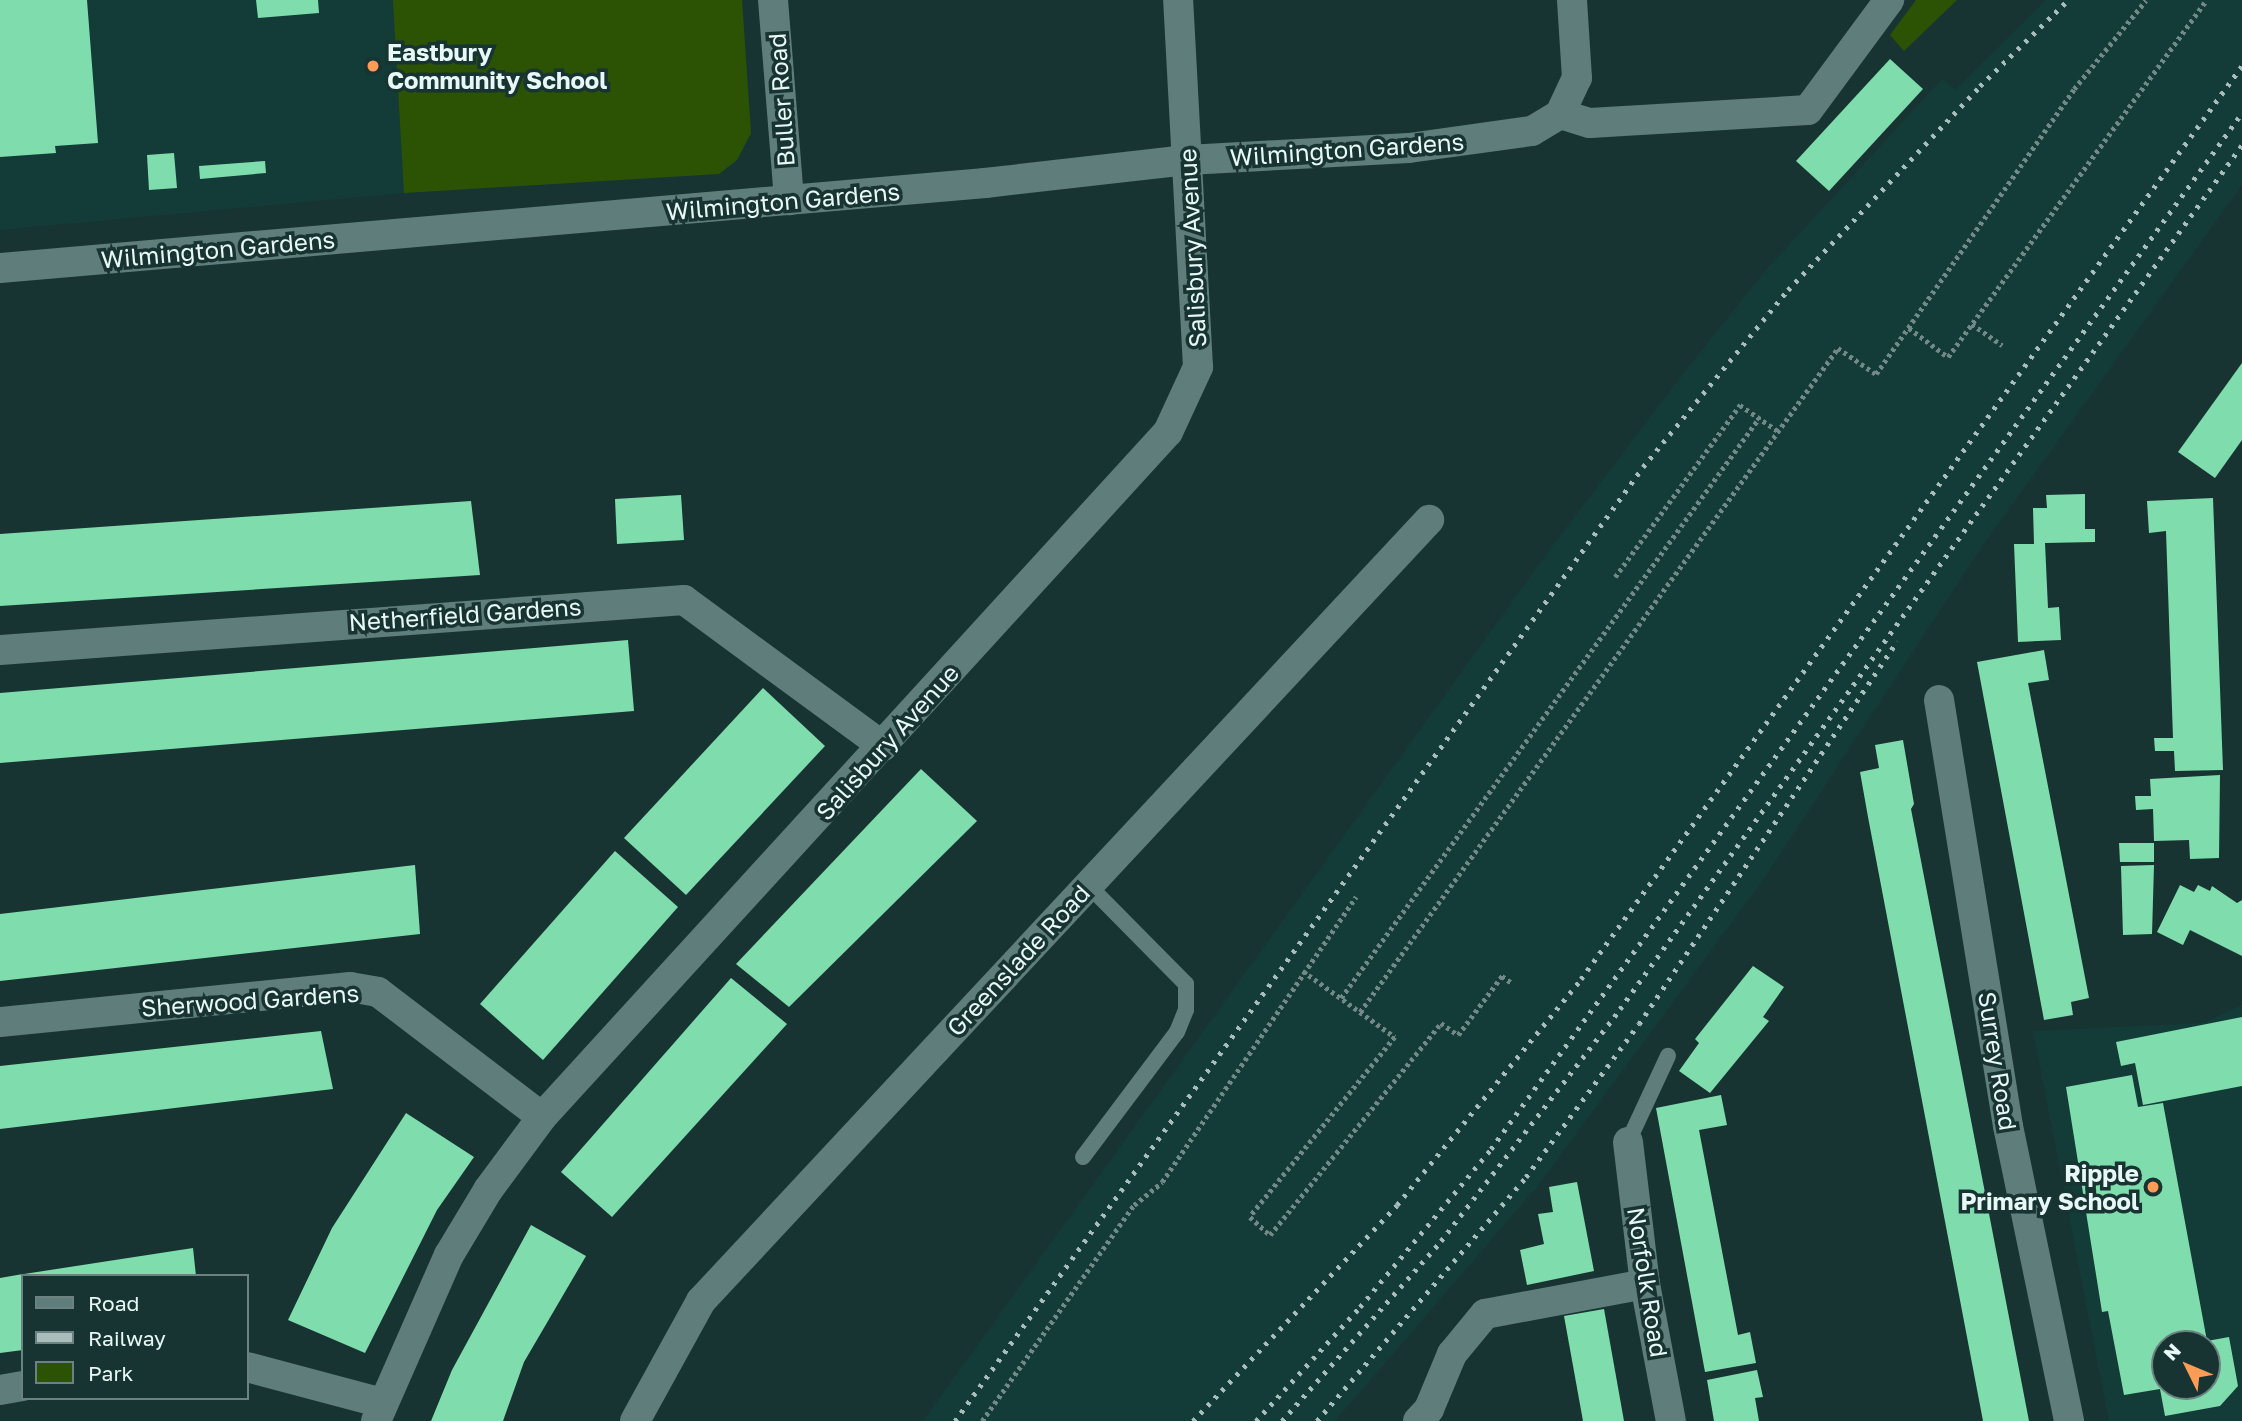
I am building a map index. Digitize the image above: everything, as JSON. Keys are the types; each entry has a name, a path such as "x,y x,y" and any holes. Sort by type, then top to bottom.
{"street":[{"name":"Buller Road","path":"774,0 789,200"},
{"name":"Salisbury Avenue","path":"379,1412 449,1255 488,1190 542,1117 1168,432 1198,367 1178,0"},
{"path":"1572,0 1577,78 1560,114 1590,122 1808,110 1889,0"},
{"name":"Wilmington Gardens","path":"0,268 789,200 1187,160 1409,148 1532,131 1560,114"},
{"name":"Greenslade Road","path":"635,1421 701,1301 1429,520"},
{"name":"Netherfield Gardens","path":"0,650 684,600 883,746"},
{"name":"Surrey Road","path":"1940,700 2008,1126 2069,1421"},
{"name":"Sherwood Gardens","path":"0,1022 350,987 378,992 542,1117"},
{"name":"Norfolk Road","path":"1628,1142 1645,1284 1671,1421"},
{"path":"1418,1421 1429,1409 1452,1354 1485,1314 1645,1284"},
{"path":"248,1367 379,1412"},
{"path":"0,1390 21,1386"}],"lane":[{"path":"1083,1157 1177,1032 1186,1010 1186,984 1088,885"},
{"path":"1628,1142 1668,1056"}],"path":[{"path":"1360,1012 1838,348 1876,374 2074,89 2146,0"},
{"path":"1909,328 1948,356 2206,0"},
{"path":"1972,324 2002,345"},
{"path":"1615,577 1740,405 1777,431"},
{"path":"1341,998 1759,418"},
{"path":"982,1421 1135,1205 1162,1182 1303,971 1356,897"},
{"path":"1303,971 1395,1037 1250,1217 1270,1235 1441,1023 1458,1035 1502,976 1512,983"}],"shaded area":[{"name":"Eastbury Community School","path":"0,0 742,0 751,133 737,160 719,174 404,193 0,230"},
{"path":"2046,0 2242,0 2242,185 1983,545 1763,880 1537,1187 1335,1421 923,1421 1550,549 1690,365 1766,270 1942,79 1955,90"},
{"name":"Ripple Primary School","path":"2242,1005 2242,1421 2109,1421 2033,1031 2203,1023"}],"green space":[{"path":"393,0 742,0 751,133 737,160 719,174 404,193"},
{"path":"1916,0 1957,0 1904,51 1890,35"}],"building":[{"path":"0,0 87,0 98,143 55,146 56,153 0,157"},
{"path":"256,0 318,0 319,13 258,18"},
{"path":"1890,59 1923,89 1829,191 1796,161"},
{"path":"174,153 177,188 149,190 147,155"},
{"path":"265,161 266,173 200,179 199,166"},
{"path":"2242,363 2242,440 2215,478 2178,452"},
{"path":"2085,494 2085,529 2095,529 2095,542 2045,543 2048,608 2059,607 2061,640 2018,642 2014,544 2034,544 2033,508 2047,508 2046,495"},
{"path":"681,495 684,540 617,544 615,499"},
{"path":"2213,498 2223,770 2175,771 2174,751 2155,751 2154,738 2173,738 2166,531 2149,533 2147,501"},
{"path":"471,501 480,575 0,606 0,534"},
{"path":"628,640 634,711 0,763 0,693"},
{"path":"2044,650 2049,680 2028,683 2089,998 2071,1002 2073,1015 2044,1020 1977,662"},
{"path":"763,688 825,746 686,895 624,838"},
{"path":"1903,740 1914,804 1911,809 2029,1421 1983,1421 1868,817 1860,772 1879,768 1875,745"},
{"path":"921,769 977,821 789,1007 736,964"},
{"path":"2220,775 2219,858 2190,859 2189,840 2154,841 2153,809 2136,810 2135,796 2151,796 2150,779"},
{"path":"2119,843 2154,843 2154,862 2120,862"},
{"path":"615,851 678,907 543,1060 480,1004"},
{"path":"415,865 420,934 0,981 0,914"},
{"path":"2154,865 2152,934 2123,935 2121,866"},
{"path":"2180,885 2194,892 2198,885 2210,891 2212,886 2237,903 2242,900 2242,956 2190,930 2183,945 2157,932"},
{"path":"1753,966 1784,987 1763,1017 1769,1021 1710,1093 1679,1071 1699,1043 1695,1039"},
{"path":"731,978 787,1024 612,1217 561,1172"},
{"path":"2242,1017 2242,1086 2143,1105 2135,1063 2121,1066 2116,1042"},
{"path":"321,1031 333,1089 0,1129 0,1066"},
{"path":"2132,1075 2138,1107 2163,1103 2205,1330 2151,1330 2151,1390 2124,1395 2108,1311 2102,1312 2066,1087"},
{"path":"1721,1095 1727,1125 1699,1130 1738,1335 1750,1332 1756,1363 1705,1372 1656,1108"},
{"path":"406,1113 474,1157 437,1210 365,1353 288,1320 332,1228"},
{"path":"1577,1182 1594,1271 1527,1285 1520,1250 1544,1244 1538,1214 1553,1212 1549,1187"},
{"path":"531,1225 586,1256 524,1362 503,1421 431,1421 452,1370"},
{"path":"193,1248 196,1274 24,1274"},
{"path":"21,1274 21,1350 0,1353 0,1278"},
{"path":"1604,1309 1624,1421 1583,1421 1564,1316"},
{"path":"2229,1337 2238,1386 2220,1406 2165,1416 2162,1400 2221,1400 2221,1338"},
{"path":"1757,1370 1763,1397 1755,1398 1759,1421 1714,1421 1707,1380"}],"railway":[{"path":"955,1421 1643,467 1788,290 1980,86 2068,0"},
{"path":"1193,1421 1397,1205 1581,979 2242,66"},
{"path":"1256,1421 1360,1307 1491,1149 2242,113"},
{"path":"1282,1421 1441,1241 1620,1009 2242,145"},
{"path":"1317,1421 1526,1177 1639,1024 1897,641"}],"place":[{"name":"Eastbury Community School","path":"373,66"},
{"name":"Ripple Primary School","path":"2153,1187"}]}
